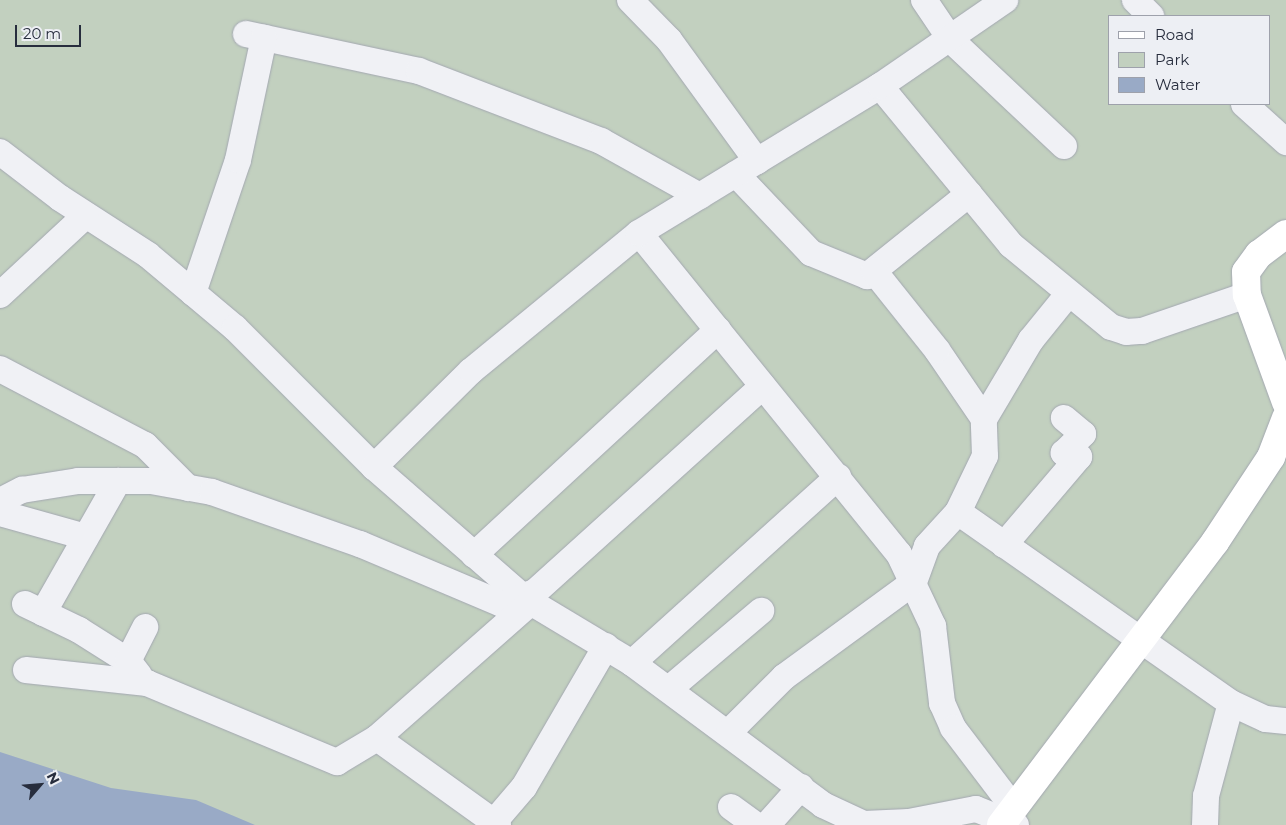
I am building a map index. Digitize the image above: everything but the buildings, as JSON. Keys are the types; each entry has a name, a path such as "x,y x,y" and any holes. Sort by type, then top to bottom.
{"main road":[{"path":"1286,234 1259,254 1246,272 1247,295 1286,402"},
{"path":"1008,819 1139,641 1215,542 1272,458 1286,418"}],"street":[{"path":"630,0 669,40 747,168 811,253 867,276 969,194"},
{"path":"924,0 951,40 1064,146"},
{"path":"374,467 471,371 639,233 880,86 951,40 1005,0"},
{"path":"1135,0 1150,15"},
{"path":"194,293 238,160 255,36 419,71 601,141 700,196"},
{"path":"880,86 1010,245 1110,327 1126,332 1142,331 1247,295"},
{"path":"1245,105 1286,142"},
{"path":"0,152 86,215 148,256 194,293 235,328 374,467 527,601 632,663 729,732 823,804 864,824 909,822 976,809 1008,819"},
{"path":"0,295 86,215"},
{"path":"639,233 899,554 914,582 933,626 942,702 953,728 1008,819"},
{"path":"874,270 937,350 984,419"},
{"path":"729,732 784,677 914,582 927,546 958,512 985,456 984,419 1031,340 1069,293"},
{"path":"474,555 718,330"},
{"path":"0,370 145,445 188,488"},
{"path":"26,670 146,683 337,762 377,738 763,386"},
{"path":"1004,545 1079,457 1064,453 1083,434 1064,418"},
{"path":"632,663 838,478"},
{"path":"7,493 78,481 151,481 188,488 266,508 502,604 527,601"},
{"path":"118,481 86,537 34,609 80,630 128,661 146,683"},
{"path":"958,512 1231,704 1266,719 1286,721"},
{"path":"0,513 86,537"},
{"path":"669,689 761,611"},
{"path":"128,661 145,627"},
{"path":"377,738 496,823 524,787 606,646"},
{"path":"1205,825 1206,796 1231,704"},
{"path":"730,806 767,824 801,787"}],"green space":[{"path":"0,0 1286,0 1286,825 0,825"}],"water":[{"path":"0,752 111,788 196,800 255,825 0,825"}]}
